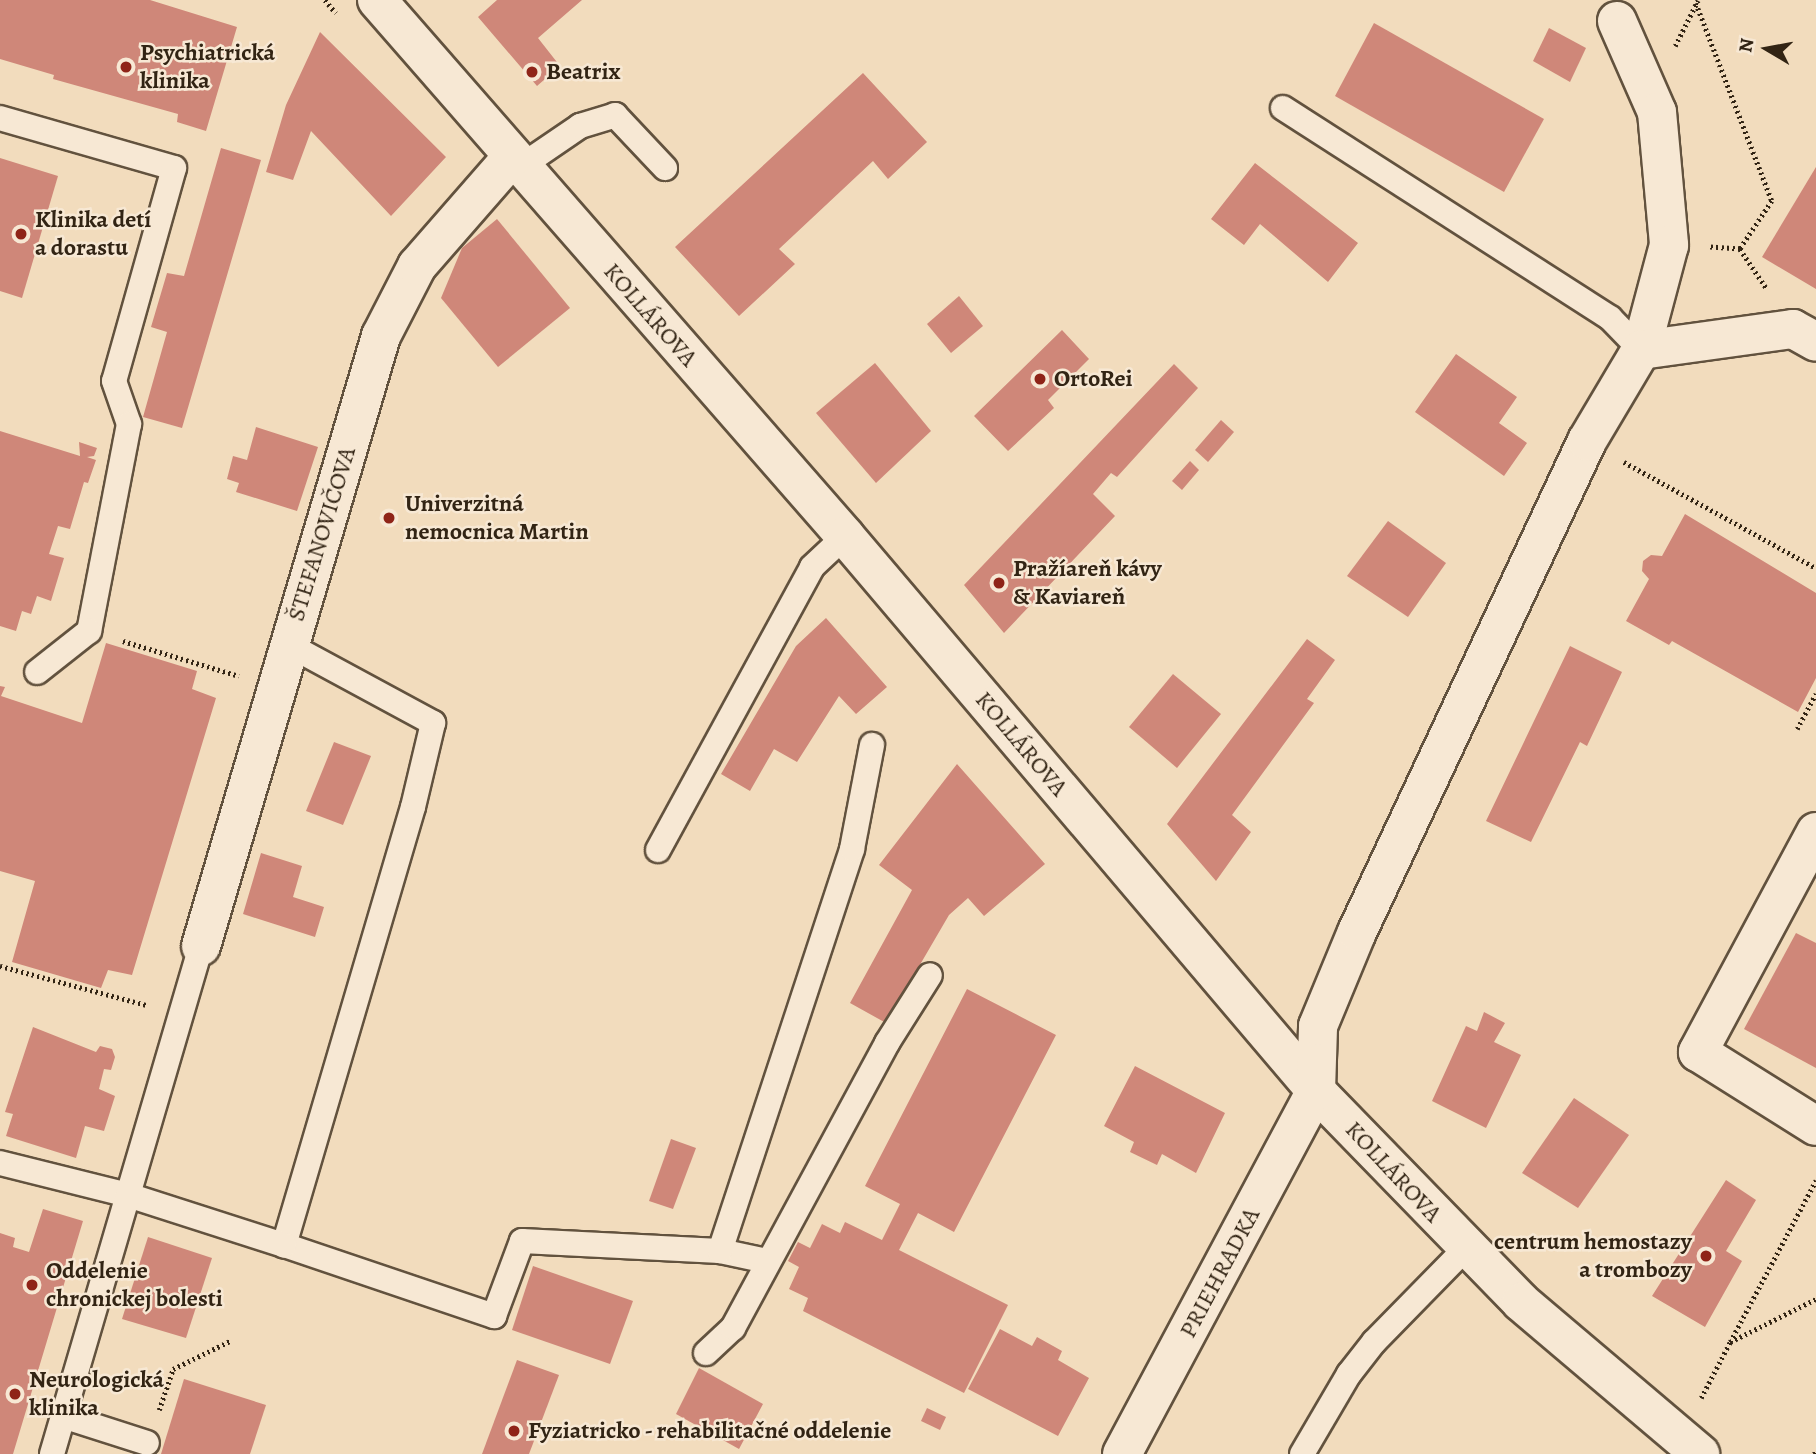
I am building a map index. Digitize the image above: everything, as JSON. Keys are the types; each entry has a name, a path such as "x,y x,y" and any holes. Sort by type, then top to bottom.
{"street":[{"name":"KOLLÁROVA","path":"377,0 845,536 1316,1091 1466,1248 1617,1387 1700,1454"},
{"path":"1316,1091 1318,1026 1323,1014 1587,441 1641,351 1669,245 1657,112 1617,21"},
{"name":"ŠTEFANOVIČOVA","path":"201,946 381,336 417,266 516,162"},
{"path":"1641,351 1793,329 1816,342"},
{"path":"1816,832 1698,1052 1816,1126"},
{"name":"PRIEHRADKA","path":"1122,1454 1316,1091"}],"lane":[{"path":"1283,108 1610,318 1641,351"},
{"path":"516,162 580,126 615,115 665,168"},
{"path":"0,118 174,168 114,381 129,424 89,631 37,672"},
{"path":"657,850 812,567 845,536"},
{"path":"284,1245 413,807 433,723 289,645"},
{"path":"720,1251 852,849 872,745"},
{"path":"52,1454 201,946"},
{"path":"706,1353 733,1328 767,1261 930,975"},
{"path":"0,1163 128,1195 494,1316 522,1241 720,1251 767,1261"},
{"path":"1302,1454 1349,1374 1374,1342 1466,1248"},
{"path":"63,1416 147,1443"}],"path":[{"path":"1669,245 1740,249 1772,201 1696,3"},
{"path":"1587,441 1816,568"},
{"path":"89,631 245,678"},
{"path":"1797,729 1816,694"},
{"path":"0,966 150,1006 153,993"},
{"path":"1701,1398 1816,1181"},
{"path":"1730,1342 1816,1299"},
{"path":"147,1443 173,1369 230,1340"}],"building":[{"name":"Psychiatrická klinika","path":"0,0 150,0 237,27 206,131 177,122 178,114 53,79 54,75 0,59"},
{"path":"497,0 582,0 538,38 560,66 537,86 478,17"},
{"path":"1374,23 1544,119 1504,192 1335,96"},
{"path":"1549,28 1586,48 1570,82 1533,61"},
{"path":"320,32 446,157 391,216 311,131 293,180 266,172 286,105"},
{"path":"863,73 927,142 888,179 873,161 779,249 795,264 739,316 675,247"},
{"path":"221,148 261,160 182,428 143,417 167,332 151,327 167,273 184,276"},
{"name":"Klinika detí a dorastu","path":"0,158 58,176 22,298 0,291"},
{"path":"1255,163 1358,243 1328,282 1260,224 1244,245 1211,219"},
{"path":"1816,167 1816,289 1762,257"},
{"path":"497,219 570,308 498,367 441,298 462,248"},
{"path":"959,296 983,326 951,353 927,324"},
{"name":"OrtoRei","path":"1062,330 1089,359 1048,400 1054,408 1008,451 974,416"},
{"path":"1456,354 1517,397 1499,423 1527,443 1504,476 1415,412"},
{"path":"875,363 931,431 876,483 816,413"},
{"path":"1174,364 1198,388 1117,477 1111,473 1093,494 1115,516 1004,633 964,585"},
{"path":"1221,420 1234,432 1208,462 1195,450"},
{"path":"256,427 318,447 297,511 236,492 239,483 227,479 233,456 247,460"},
{"path":"0,431 80,456 79,442 97,448 94,456 87,457 96,460 88,483 84,482 70,529 58,526 49,554 64,558 51,601 37,596 31,614 22,611 16,631 0,626"},
{"path":"1190,461 1199,470 1182,490 1172,481"},
{"path":"1685,514 1816,593 1816,678 1798,712 1672,641 1669,645 1626,621 1649,579 1642,571 1643,561 1651,555 1662,556"},
{"path":"1388,521 1446,563 1408,617 1347,576"},
{"path":"826,618 887,687 856,714 839,696 797,762 774,749 750,791 721,774 796,646"},
{"path":"1307,639 1335,660 1307,699 1314,703 1232,815 1251,832 1216,881 1167,824"},
{"path":"106,643 197,671 192,689 216,698 132,975 108,970 101,988 12,962 35,881 0,871 0,686 5,687 1,696 82,723"},
{"path":"1570,646 1622,672 1587,746 1580,742 1531,842 1486,821"},
{"path":"1173,674 1221,714 1177,768 1129,727"},
{"path":"334,742 371,756 343,825 306,811"},
{"path":"957,764 1045,864 984,916 968,898 949,915 886,1023 850,1003 912,890 879,865"},
{"path":"261,853 302,866 293,897 324,907 315,937 243,914"},
{"path":"1796,933 1816,943 1816,1068 1744,1029"},
{"path":"967,989 1056,1035 954,1232 918,1213 899,1250 1008,1305 964,1393 803,1311 808,1298 789,1289 799,1267 788,1261 798,1242 810,1248 822,1224 840,1233 845,1222 882,1240 900,1204 865,1186"},
{"path":"1484,1012 1505,1023 1494,1042 1521,1055 1486,1128 1432,1101 1466,1026 1477,1031"},
{"path":"33,1027 96,1052 100,1046 112,1049 115,1057 111,1070 104,1069 99,1089 115,1096 104,1131 85,1126 76,1158 6,1136 13,1114 5,1112"},
{"path":"1135,1066 1225,1113 1196,1173 1162,1154 1157,1165 1130,1152 1134,1142 1104,1126"},
{"path":"1574,1098 1629,1135 1578,1208 1522,1173"},
{"path":"671,1139 696,1148 673,1209 649,1201"},
{"name":"centrum hemostazy a trombozy","path":"1726,1180 1756,1200 1726,1251 1742,1261 1705,1327 1652,1296"},
{"name":"Oddelenie chronickej bolesti","path":"43,1209 83,1221 13,1454 0,1454 0,1233 15,1238 13,1247 29,1252"},
{"path":"148,1237 212,1258 186,1338 122,1319"},
{"path":"533,1266 633,1301 610,1364 512,1330"},
{"path":"1000,1329 1032,1346 1037,1337 1062,1351 1058,1360 1089,1378 1058,1436 968,1389"},
{"name":"Fyziatricko - rehabilitačné oddelenie","path":"517,1360 559,1375 529,1454 482,1454"},
{"path":"699,1368 763,1404 739,1449 676,1414"},
{"path":"184,1379 266,1405 250,1454 161,1454"},
{"path":"927,1408 946,1417 940,1430 921,1421"}],"place":[{"name":"Psychiatrická klinika","path":"126,67"},
{"name":"Beatrix","path":"532,72"},
{"name":"Klinika detí a dorastu","path":"21,234"},
{"name":"OrtoRei","path":"1040,379"},
{"name":"Univerzitná nemocnica Martin","path":"389,518"},
{"name":"Pražíareň kávy & Kaviareň","path":"999,583"},
{"name":"centrum hemostazy a trombozy","path":"1706,1256"},
{"name":"Oddelenie chronickej bolesti","path":"32,1285"},
{"name":"Neurologická klinika","path":"15,1394"},
{"name":"Fyziatricko - rehabilitačné oddelenie","path":"514,1431"}]}
